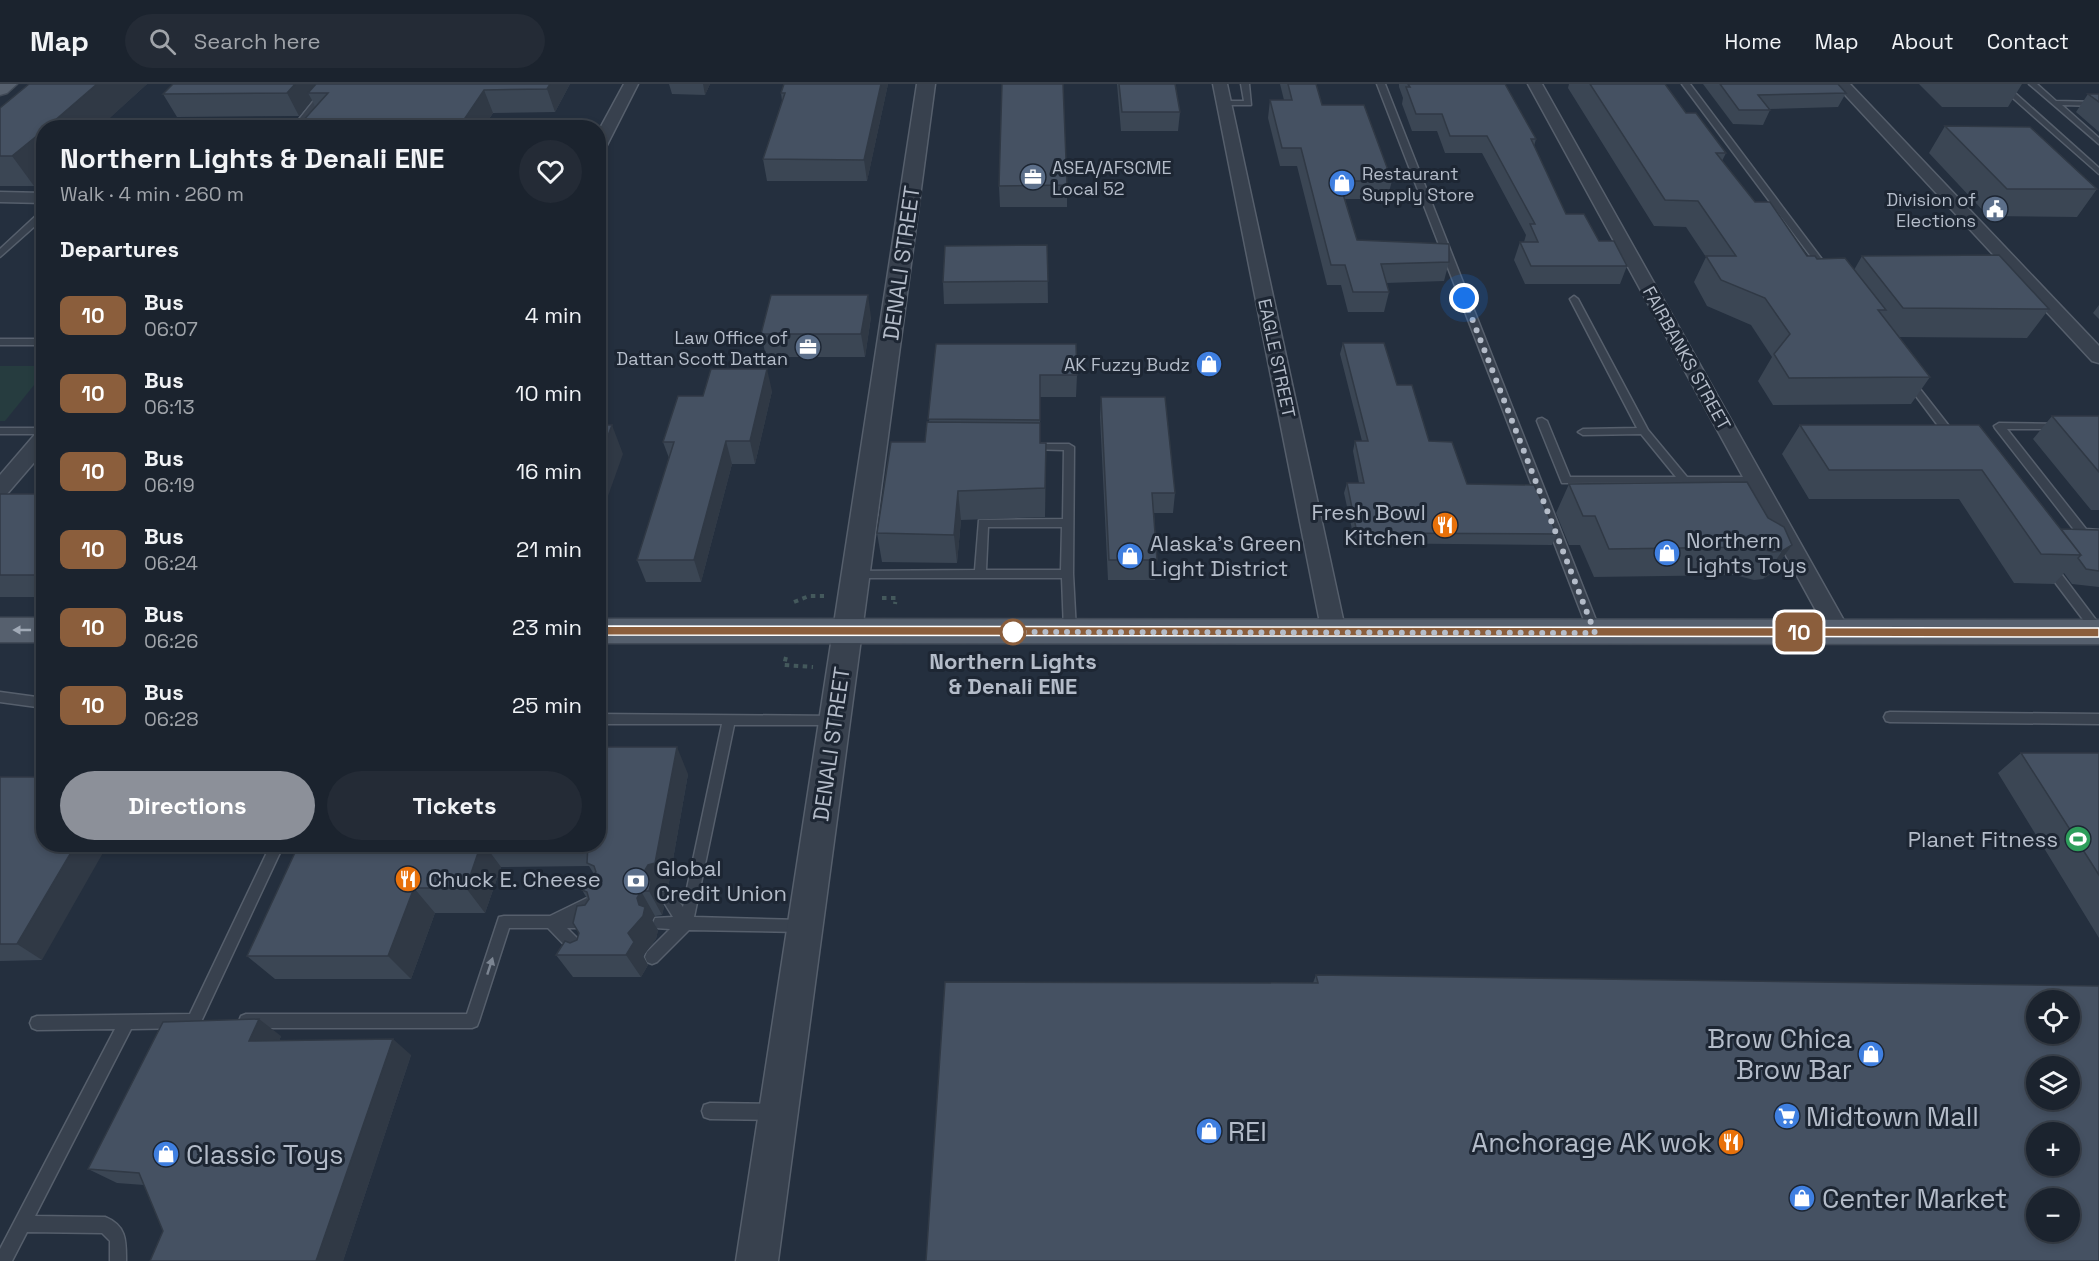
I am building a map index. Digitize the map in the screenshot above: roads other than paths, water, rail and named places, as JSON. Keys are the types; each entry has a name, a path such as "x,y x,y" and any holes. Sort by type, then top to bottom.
{"main road":[{"path":"0,89 7,84"},
{"path":"0,630 36,630"},
{"path":"606,636 848,631 2099,632"}],"street":[{"path":"306,120 335,84"},
{"path":"606,132 631,84"},
{"name":"DENALI STREET","path":"757,1261 856,575 880,446 926,84"},
{"name":"EAGLE STREET","path":"1220,84 1334,633"},
{"name":"FAIRBANKS STREET","path":"1535,84 1839,632"},
{"path":"1842,84 2099,357"},
{"path":"0,197 36,198"},
{"path":"0,489 36,446"}],"lane":[{"path":"1224,103 1248,103 1245,84"},
{"path":"1381,84 1595,633"},
{"path":"1686,84 1837,285"},
{"path":"2001,84 2099,172"},
{"path":"2033,84 2099,142"},
{"path":"2055,104 2099,104"},
{"path":"2082,104 2092,112"},
{"path":"0,254 36,220"},
{"path":"28,228 36,228"},
{"path":"1575,299 1644,431 1684,480"},
{"path":"0,342 36,342"},
{"path":"1900,369 1957,445"},
{"path":"1542,421 1566,481 1755,480"},
{"path":"2066,426 1999,426 2083,533 2099,534"},
{"path":"0,431 36,431"},
{"path":"1583,432 1644,431"},
{"path":"1022,447 1069,447 1067,574 1070,632"},
{"path":"980,575 983,523 1068,523"},
{"path":"2042,558 2099,632"},
{"path":"856,575 1067,574"},
{"path":"0,697 36,702"},
{"path":"1890,717 2099,719"},
{"path":"606,719 835,720"},
{"path":"652,957 686,923 729,720"},
{"path":"37,1023 200,1022 274,852"},
{"path":"551,922 602,896"},
{"path":"666,896 686,923"},
{"path":"229,1022 472,1022 504,922 595,922"},
{"path":"551,922 586,957"},
{"path":"660,923 805,926"},
{"path":"3,1261 127,1022"},
{"path":"710,1111 778,1112"},
{"path":"22,1224 105,1225 118,1238 118,1261"}],"place":[{"name":"ASEA/AFSCME Local 52","path":"1033,177"},
{"name":"Restaurant Supply Store","path":"1342,183"},
{"name":"Division of Elections","path":"1995,209"},
{"name":"Law Office of Dattan Scott Dattan","path":"808,347"},
{"name":"AK Fuzzy Budz","path":"1209,364"},
{"name":"Fresh Bowl Kitchen","path":"1445,525"},
{"name":"Northern Lights Toys","path":"1667,553"},
{"name":"Alaska's Green Light District","path":"1130,556"},
{"name":"Northern Lights & Denali ENE","path":"1013,632"},
{"name":"Planet Fitness","path":"2078,839"},
{"name":"Chuck E. Cheese","path":"408,879"},
{"name":"Global Credit Union","path":"636,881"},
{"name":"Brow Chica Brow Bar","path":"1871,1054"},
{"name":"Midtown Mall","path":"1787,1116"},
{"name":"REI","path":"1209,1131"},
{"name":"Anchorage AK wok","path":"1731,1142"},
{"name":"Classic Toys","path":"166,1154"},
{"name":"Center Market","path":"1802,1198"}]}
